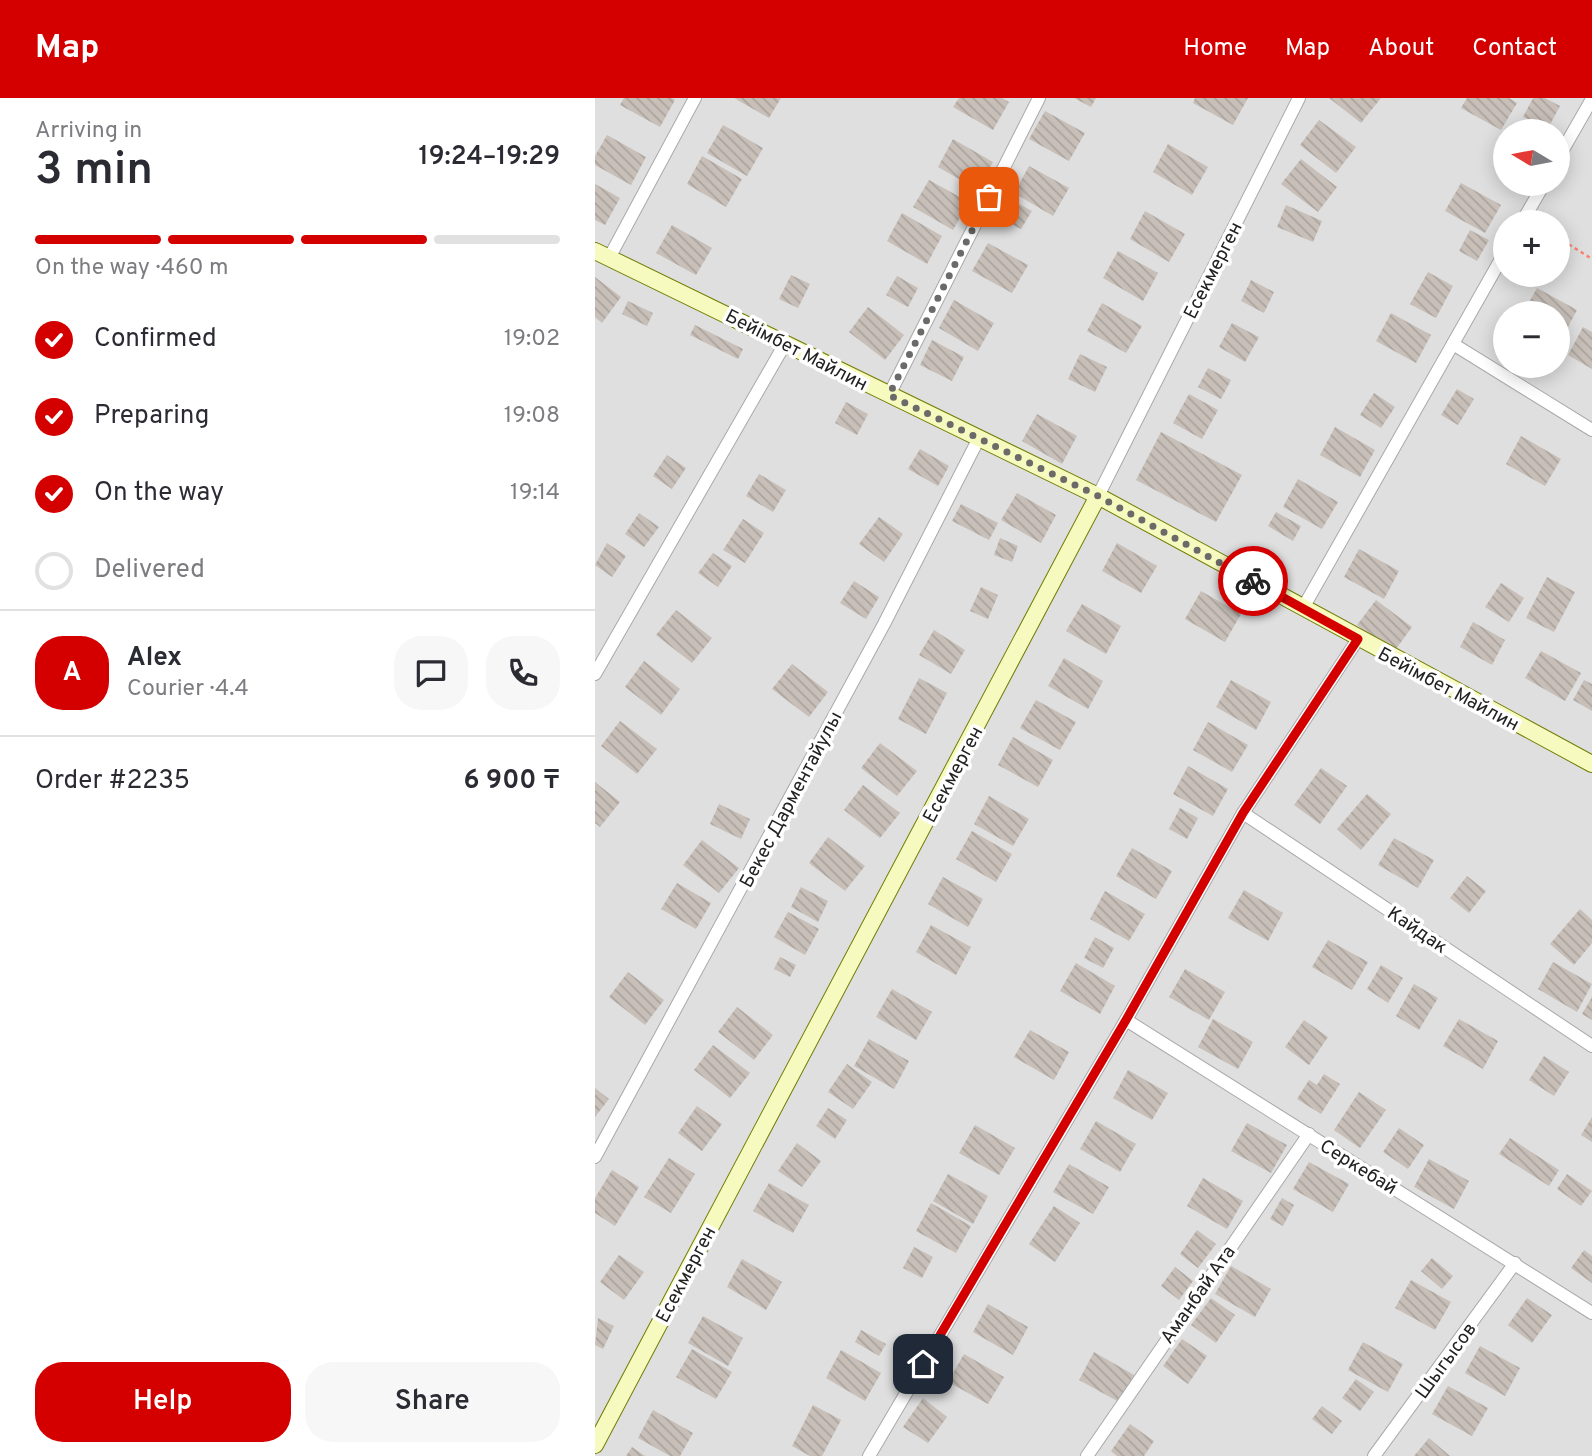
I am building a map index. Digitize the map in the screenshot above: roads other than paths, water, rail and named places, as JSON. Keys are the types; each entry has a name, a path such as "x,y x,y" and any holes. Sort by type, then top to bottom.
{"street":[{"path":"602,254 695,98"},
{"path":"889,395 1039,98"},
{"name":"Eсекмерген","path":"595,1445 1098,496 1299,98"},
{"path":"1570,137 1592,99"},
{"name":"Бейімбет Майлин","path":"602,254 1098,496 1592,764"},
{"path":"1303,608 1493,273"},
{"path":"595,674 786,342"},
{"path":"1453,344 1592,430"},
{"name":"Бекес Дарментайулы","path":"595,1157 683,1000 884,624 979,438"},
{"path":"869,1456 1126,1020 1243,813 1358,639"},
{"name":"Кайдак","path":"1243,813 1592,1046"},
{"name":"Серкебай","path":"1126,1020 1592,1313"},
{"name":"Аманбай Ата","path":"1087,1456 1309,1134"},
{"name":"Шыгысов","path":"1374,1456 1515,1264"}]}
